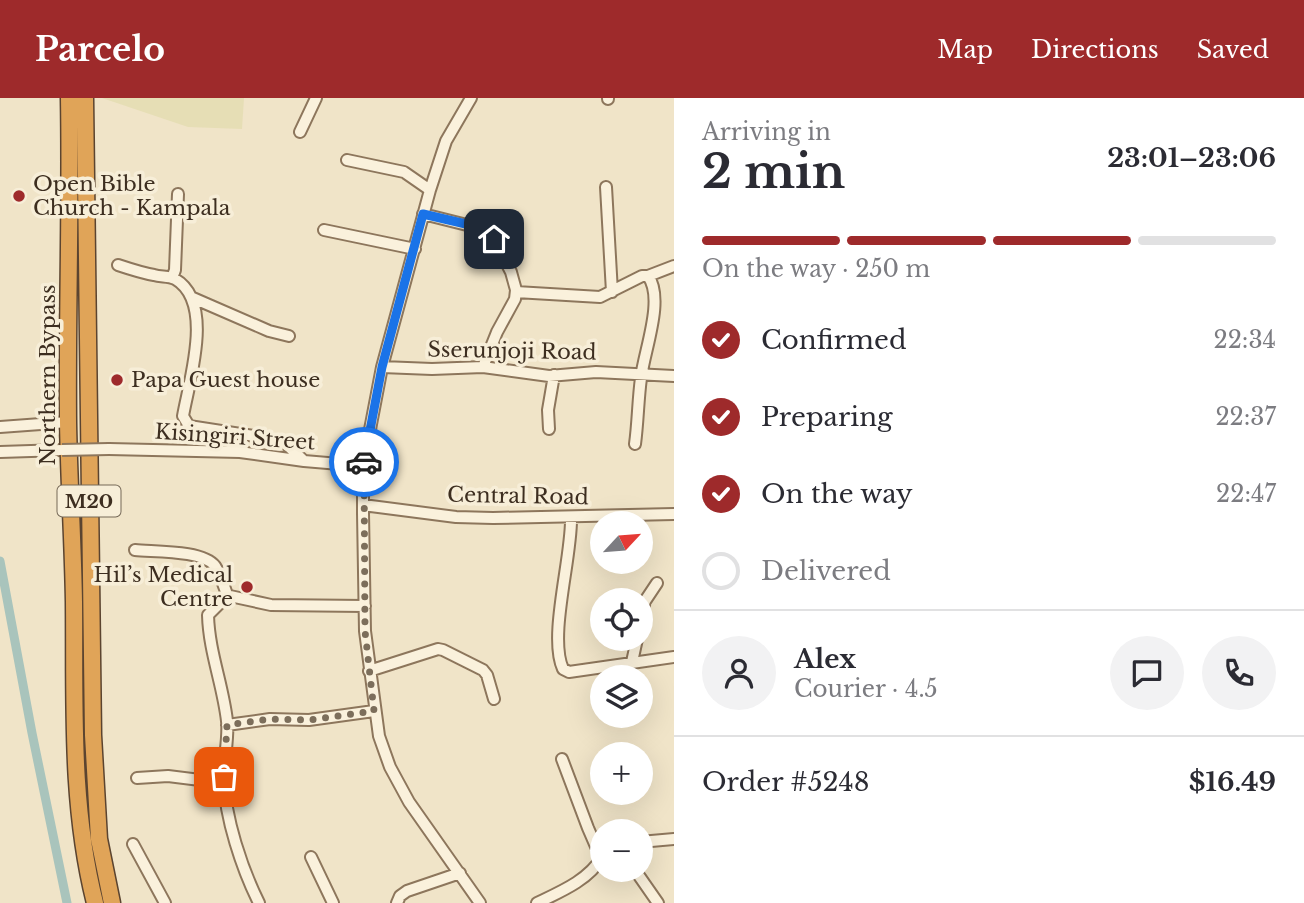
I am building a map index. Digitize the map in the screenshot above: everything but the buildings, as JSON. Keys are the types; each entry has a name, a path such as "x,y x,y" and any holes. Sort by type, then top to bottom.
{"highway":[{"name":"Northern Bypass","path":"69,98 68,422 76,785 81,830 95,903"},
{"name":"Northern Bypass","path":"85,98 93,735 99,839 112,903"}],"street":[{"path":"300,132 316,98"},
{"path":"471,98 446,141 423,214 382,367 363,466 363,505 369,671 374,711 384,752 398,783 480,903"},
{"path":"347,160 404,172 430,190"},
{"path":"606,187 612,292"},
{"path":"172,278 175,270 178,194"},
{"path":"423,214 487,230 511,272 516,292 483,367"},
{"path":"324,230 415,249"},
{"path":"118,265 177,280 193,298 289,337"},
{"path":"516,292 592,297 612,292 639,277 674,266"},
{"path":"635,444 642,373 654,314 653,291 648,276"},
{"path":"193,298 197,331 183,416 186,422 195,428 285,443 304,461"},
{"name":"Sserunjoji Road","path":"382,367 483,367 554,376 583,373 674,376"},
{"path":"549,429 548,410 554,376"},
{"path":"0,427 68,422"},
{"name":"Kisingiri Street","path":"0,452 109,449 240,452 363,466"},
{"name":"Central Road","path":"363,505 456,517 571,518 674,514"},
{"path":"571,518 571,538 558,633 560,664 563,669 569,672 674,657"},
{"path":"135,550 193,555 208,560 216,569 229,597"},
{"path":"653,589 657,583"},
{"path":"259,903 240,854 224,783 227,725 208,618 213,610 229,597 271,605 365,606"},
{"path":"369,671 438,649 443,650 483,670 494,699"},
{"path":"632,662 634,651"},
{"path":"227,725 270,719 309,720 374,711"},
{"path":"562,759 590,834"},
{"path":"136,778 168,776 224,783"},
{"path":"653,841 674,839"},
{"path":"133,844 165,903"},
{"path":"311,857 333,903"},
{"path":"397,903 400,896 407,891 460,873"},
{"path":"537,903 590,873"},
{"path":"643,882 658,903"}],"shaded area":[{"path":"102,98 244,98 242,129 188,127"}],"waterway":[{"path":"0,561 67,903"}],"way so far":[{"path":"224,777 227,725 270,719 309,720 374,711 365,631 364,462"}],"place":[{"name":"Open Bible Church - Kampala","path":"19,196"},
{"name":"Papa Guest house","path":"117,380"},
{"name":"Hil’s Medical Centre","path":"247,587"}],"route":[{"path":"364,462 382,367 423,214 483,228 494,239"}]}
